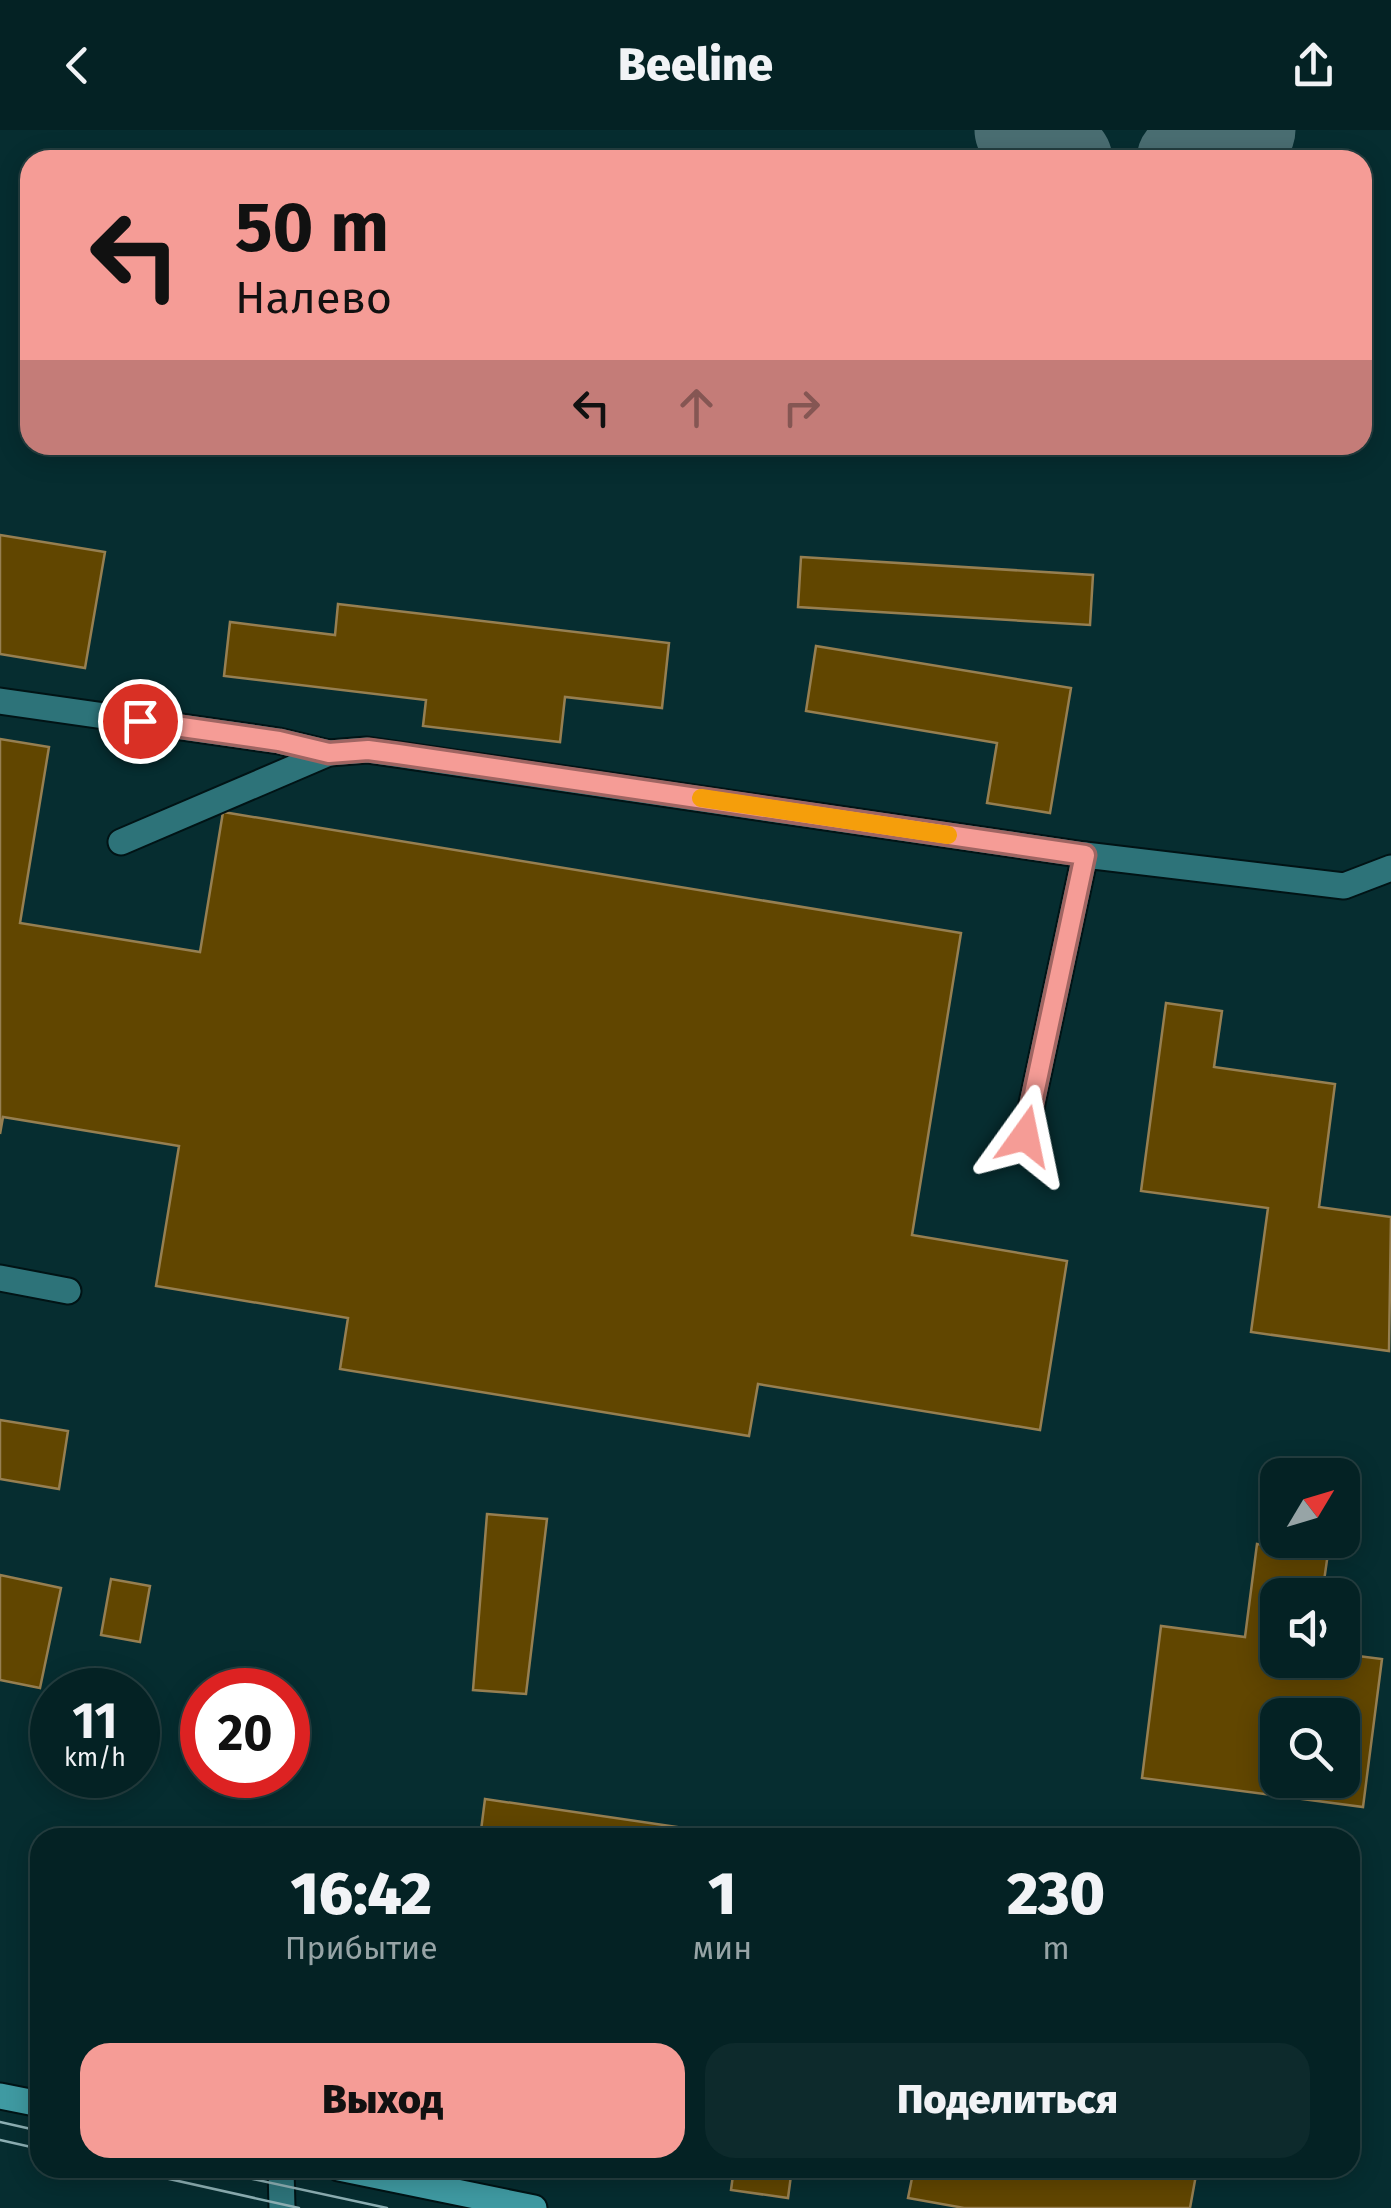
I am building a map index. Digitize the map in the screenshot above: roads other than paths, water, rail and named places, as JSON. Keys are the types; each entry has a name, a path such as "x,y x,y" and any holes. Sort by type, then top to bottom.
{"main road":[{"path":"0,2096 30,2102"},
{"path":"388,2178 534,2208"}],"street":[{"path":"0,701 279,741 329,753 368,750 398,754 1085,855 1344,886 1391,868"},
{"path":"121,842 329,753"},
{"path":"1025,1136 1085,855"},
{"path":"0,1278 68,1291"},
{"path":"281,2178 282,2208"}],"tram line":[{"path":"0,2122 30,2129"},
{"path":"0,2140 30,2147"},
{"path":"165,2178 299,2208"},
{"path":"248,2178 387,2208"}]}
